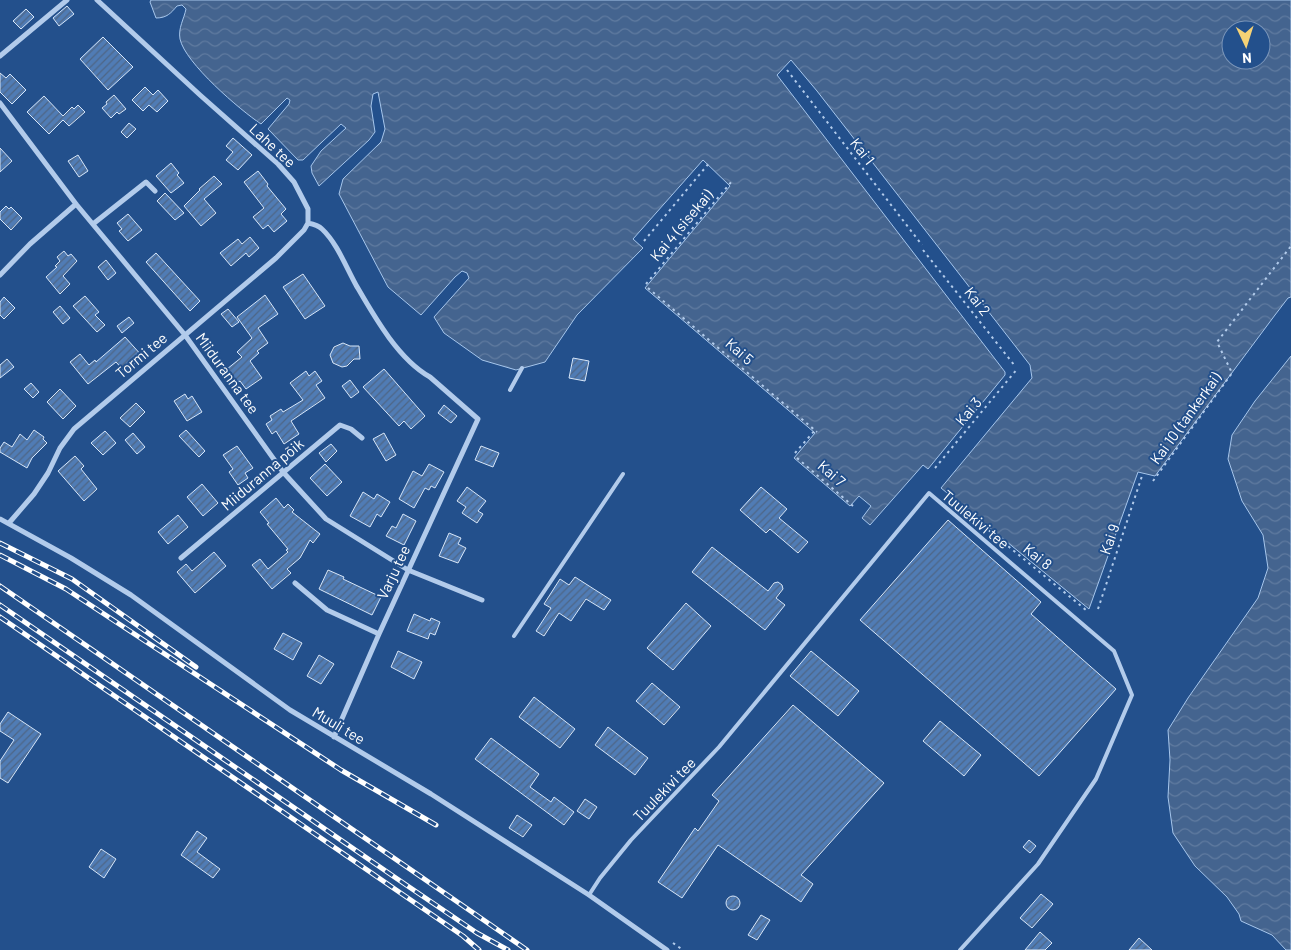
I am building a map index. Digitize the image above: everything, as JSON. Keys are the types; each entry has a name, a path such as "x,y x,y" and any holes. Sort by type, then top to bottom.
{"street":[{"path":"0,56 67,0"},
{"name":"Lahe tee","path":"97,0 278,164 294,182 308,209 308,222"},
{"name":"Miiduranna tee","path":"0,103 76,204 185,335 283,472 326,519 408,570 482,600"},
{"path":"93,224 146,182 155,191"},
{"path":"0,275 30,244 76,204"},
{"name":"Tormi tee","path":"9,523 34,494 48,474 60,448 74,429 276,258 304,230 308,222"},
{"name":"Varju tee","path":"308,222 322,228 333,243 366,303 400,352 422,373 430,377 478,419 378,634 334,738"},
{"name":"Miiduranna põik","path":"180,558 340,426 351,429 362,438"},
{"name":"Muuli tee","path":"0,519 71,558 131,595 290,710 430,794 589,895 667,950"},
{"path":"295,583 327,610 378,634"}],"lane":[{"path":"510,390 522,368"},
{"path":"514,636 623,474"},
{"name":"Tuulekivi tee","path":"589,895 600,878 631,840 719,747 929,493 1114,651 1132,695 1096,779 1038,864 960,950"}],"path":[{"name":"Kai 1","path":"787,70 922,245"},
{"path":"644,241 710,162"},
{"name":"Kai 4 (sisekai)","path":"646,284 732,181"},
{"name":"Kai 10 (tankerkai)","path":"1153,481 1232,373 1217,342 1291,246"},
{"name":"Kai 2","path":"923,250 1015,366"},
{"name":"Kai 5","path":"648,288 816,431 795,453"},
{"name":"Kai 3","path":"934,468 1018,368"},
{"name":"Kai 7","path":"797,458 853,506"},
{"name":"Kai 9","path":"1098,609 1142,476"},
{"name":"Kai 8","path":"953,501 1086,610"}],"water":[{"path":"151,0 1291,0 1291,297 1288,298 1275,315 1155,476 1138,472 1089,609 941,488 1032,378 1030,365 791,60 777,75 1005,372 1005,375 928,469 923,465 870,525 862,518 871,506 859,496 850,506 794,458 815,433 645,288 730,186 703,160 633,239 643,248 577,315 545,362 516,370 482,360 444,333 434,317 469,278 467,273 462,271 455,277 421,315 388,287 339,194 343,179 381,142 385,129 378,92 373,94 371,106 375,132 369,140 319,186 312,173 311,166 321,151 346,128 341,124 303,160 298,160 268,129 289,104 290,100 287,98 261,124 214,85 202,73 184,49 180,39 180,27 186,9 182,5 177,6 166,16 156,18"},
{"path":"1291,356 1291,950 1286,950 1272,935 1241,921 1239,914 1227,897 1195,866 1173,833 1168,797 1170,760 1168,730 1188,698 1258,598 1268,568 1263,535 1242,501 1228,459 1232,435 1255,401"}],"building":[{"path":"67,6 74,14 59,26 53,18"},
{"path":"26,9 34,17 21,29 13,21"},
{"path":"103,37 133,67 108,90 80,59"},
{"path":"0,73 6,78 10,74 26,90 12,104 0,92"},
{"path":"145,87 153,95 158,90 168,101 157,112 149,105 143,111 132,100"},
{"path":"114,95 126,109 119,114 117,112 111,118 102,108"},
{"path":"44,96 63,116 72,107 74,109 78,105 85,112 69,126 63,120 49,134 27,112"},
{"path":"129,123 136,129 127,138 121,132"},
{"path":"233,138 252,155 238,170 226,160 233,152 226,146"},
{"path":"0,148 12,161 0,172"},
{"path":"78,155 88,171 79,177 68,161"},
{"path":"171,163 179,173 177,175 184,183 171,193 156,176"},
{"path":"258,171 268,184 267,186 286,209 281,214 287,221 274,232 268,225 263,229 253,217 264,208 244,182"},
{"path":"214,176 222,184 204,199 216,213 201,226 184,206"},
{"path":"165,193 184,213 175,220 157,201"},
{"path":"6,206 9,209 11,207 22,218 11,230 0,219 0,212"},
{"path":"128,214 142,230 128,241 119,231 122,229 117,223"},
{"path":"250,237 259,248 249,257 246,253 231,266 220,253 238,239 242,244"},
{"path":"64,251 68,256 71,254 77,261 63,276 70,284 60,294 46,277 57,267 55,266 60,261 57,257"},
{"path":"156,253 200,301 190,311 146,262"},
{"path":"106,260 116,273 108,280 98,267"},
{"path":"303,274 325,306 305,319 283,287"},
{"path":"265,295 278,314 258,328 268,343 257,351 259,353 250,361 262,378 246,389 240,381 237,383 227,369 242,357 237,352 252,338 237,317"},
{"path":"85,296 99,312 95,315 105,325 97,332 73,306"},
{"path":"4,297 15,308 4,319 0,315 0,302"},
{"path":"60,306 70,318 63,324 53,312"},
{"path":"228,309 239,322 232,327 221,314"},
{"path":"129,317 134,323 122,333 117,326"},
{"path":"125,337 143,357 125,372 116,362 88,384 70,362 80,354 89,365 95,360 96,362"},
{"path":"343,343 350,346 359,346 360,359 354,359 347,366 342,367 333,363 330,355 334,347"},
{"path":"573,358 589,361 585,381 569,378"},
{"path":"7,359 14,367 0,378 0,365"},
{"path":"384,369 425,416 411,429 404,421 399,426 363,387"},
{"path":"306,371 309,376 315,371 322,381 316,385 325,398 291,421 299,434 284,444 276,431 272,434 266,424 272,420 270,416 281,409 283,412 303,400 290,383"},
{"path":"350,380 359,392 351,398 342,386"},
{"path":"31,383 39,392 33,398 24,389"},
{"path":"60,389 76,406 63,419 47,402"},
{"path":"185,394 188,399 192,396 202,412 187,421 174,401"},
{"path":"136,403 145,412 130,427 120,418"},
{"path":"444,405 457,416 451,423 438,413"},
{"path":"34,430 44,437 43,439 47,443 32,458 27,468 0,452 4,442 12,447 20,434 27,440"},
{"path":"186,430 205,451 199,457 179,436"},
{"path":"105,431 116,443 103,455 91,443"},
{"path":"133,433 145,447 137,454 125,440"},
{"path":"384,433 396,455 386,461 373,439"},
{"path":"331,444 337,451 326,462 319,453"},
{"path":"237,446 253,468 245,473 248,478 238,485 229,472 233,469 223,455"},
{"path":"481,446 499,453 493,467 475,460"},
{"path":"75,456 84,466 81,469 97,489 84,501 58,471"},
{"path":"325,464 342,482 327,496 310,478"},
{"path":"429,464 444,472 435,488 431,486 429,490 425,488 414,508 399,499 413,471 422,476"},
{"path":"202,484 218,503 203,516 187,497"},
{"path":"467,487 486,501 478,511 483,514 477,523 462,513 466,507 457,501"},
{"path":"761,487 787,509 779,518 808,542 798,553 770,529 766,533 740,510"},
{"path":"363,492 374,499 377,494 390,502 381,517 377,514 370,527 350,516"},
{"path":"276,498 284,508 288,504 294,510 292,512 320,534 313,543 310,540 300,558 287,569 291,573 272,589 252,565 260,559 268,569 288,552 286,550 288,549 267,524 269,523 260,512"},
{"path":"403,514 416,521 404,545 386,536 392,526 396,528"},
{"path":"178,515 188,527 168,544 158,532"},
{"path":"948,520 1041,602 1031,614 1116,689 1039,776 860,620"},
{"path":"449,533 461,538 458,544 466,548 458,563 439,556"},
{"path":"712,547 768,591 774,583 778,582 782,585 783,589 776,598 785,605 765,630 692,572"},
{"path":"214,552 226,566 195,593 177,572 186,564 192,571"},
{"path":"328,570 381,597 372,615 319,589"},
{"path":"575,577 611,600 604,610 586,599 571,621 559,613 544,636 536,631 551,608 544,604 560,579 569,585"},
{"path":"686,603 711,626 673,670 647,648"},
{"path":"414,614 430,621 431,618 440,622 435,635 430,633 428,639 407,631"},
{"path":"283,633 302,643 293,660 274,649"},
{"path":"398,651 422,662 414,679 391,667"},
{"path":"811,651 859,691 838,716 790,676"},
{"path":"319,655 334,664 321,684 307,676"},
{"path":"652,683 680,707 664,725 636,701"},
{"path":"534,697 575,729 560,748 519,717"},
{"path":"793,705 884,783 801,875 813,884 801,902 718,845 682,898 658,882 695,828 698,831 719,801 712,795"},
{"path":"8,712 41,734 8,783 0,778 0,761 14,740 0,731 0,724"},
{"path":"940,721 981,755 964,776 923,741"},
{"path":"608,727 648,758 635,775 595,745"},
{"path":"491,738 539,774 530,787 551,802 554,797 574,812 564,825 475,759"},
{"path":"585,799 597,807 589,819 577,811"},
{"path":"517,815 532,825 523,837 509,828"},
{"path":"197,831 207,838 197,852 220,869 213,878 181,855"},
{"path":"1029,840 1036,846 1030,853 1023,847"},
{"path":"101,849 116,859 104,878 89,867"},
{"path":"1041,894 1053,904 1032,928 1020,918"},
{"path":"733,896 738,898 740,903 738,908 733,910 728,908 726,903 728,898"},
{"path":"761,915 770,920 757,940 748,935"},
{"path":"1040,932 1052,943 1045,950 1025,950"},
{"path":"1139,938 1152,950 1129,950"}],"railway":[{"path":"0,543 72,579 196,667"},
{"path":"0,555 66,589 341,770 436,825"},
{"path":"0,586 527,950"},
{"path":"0,605 393,876 477,933 508,950"},
{"path":"0,617 463,936 479,950"}]}
